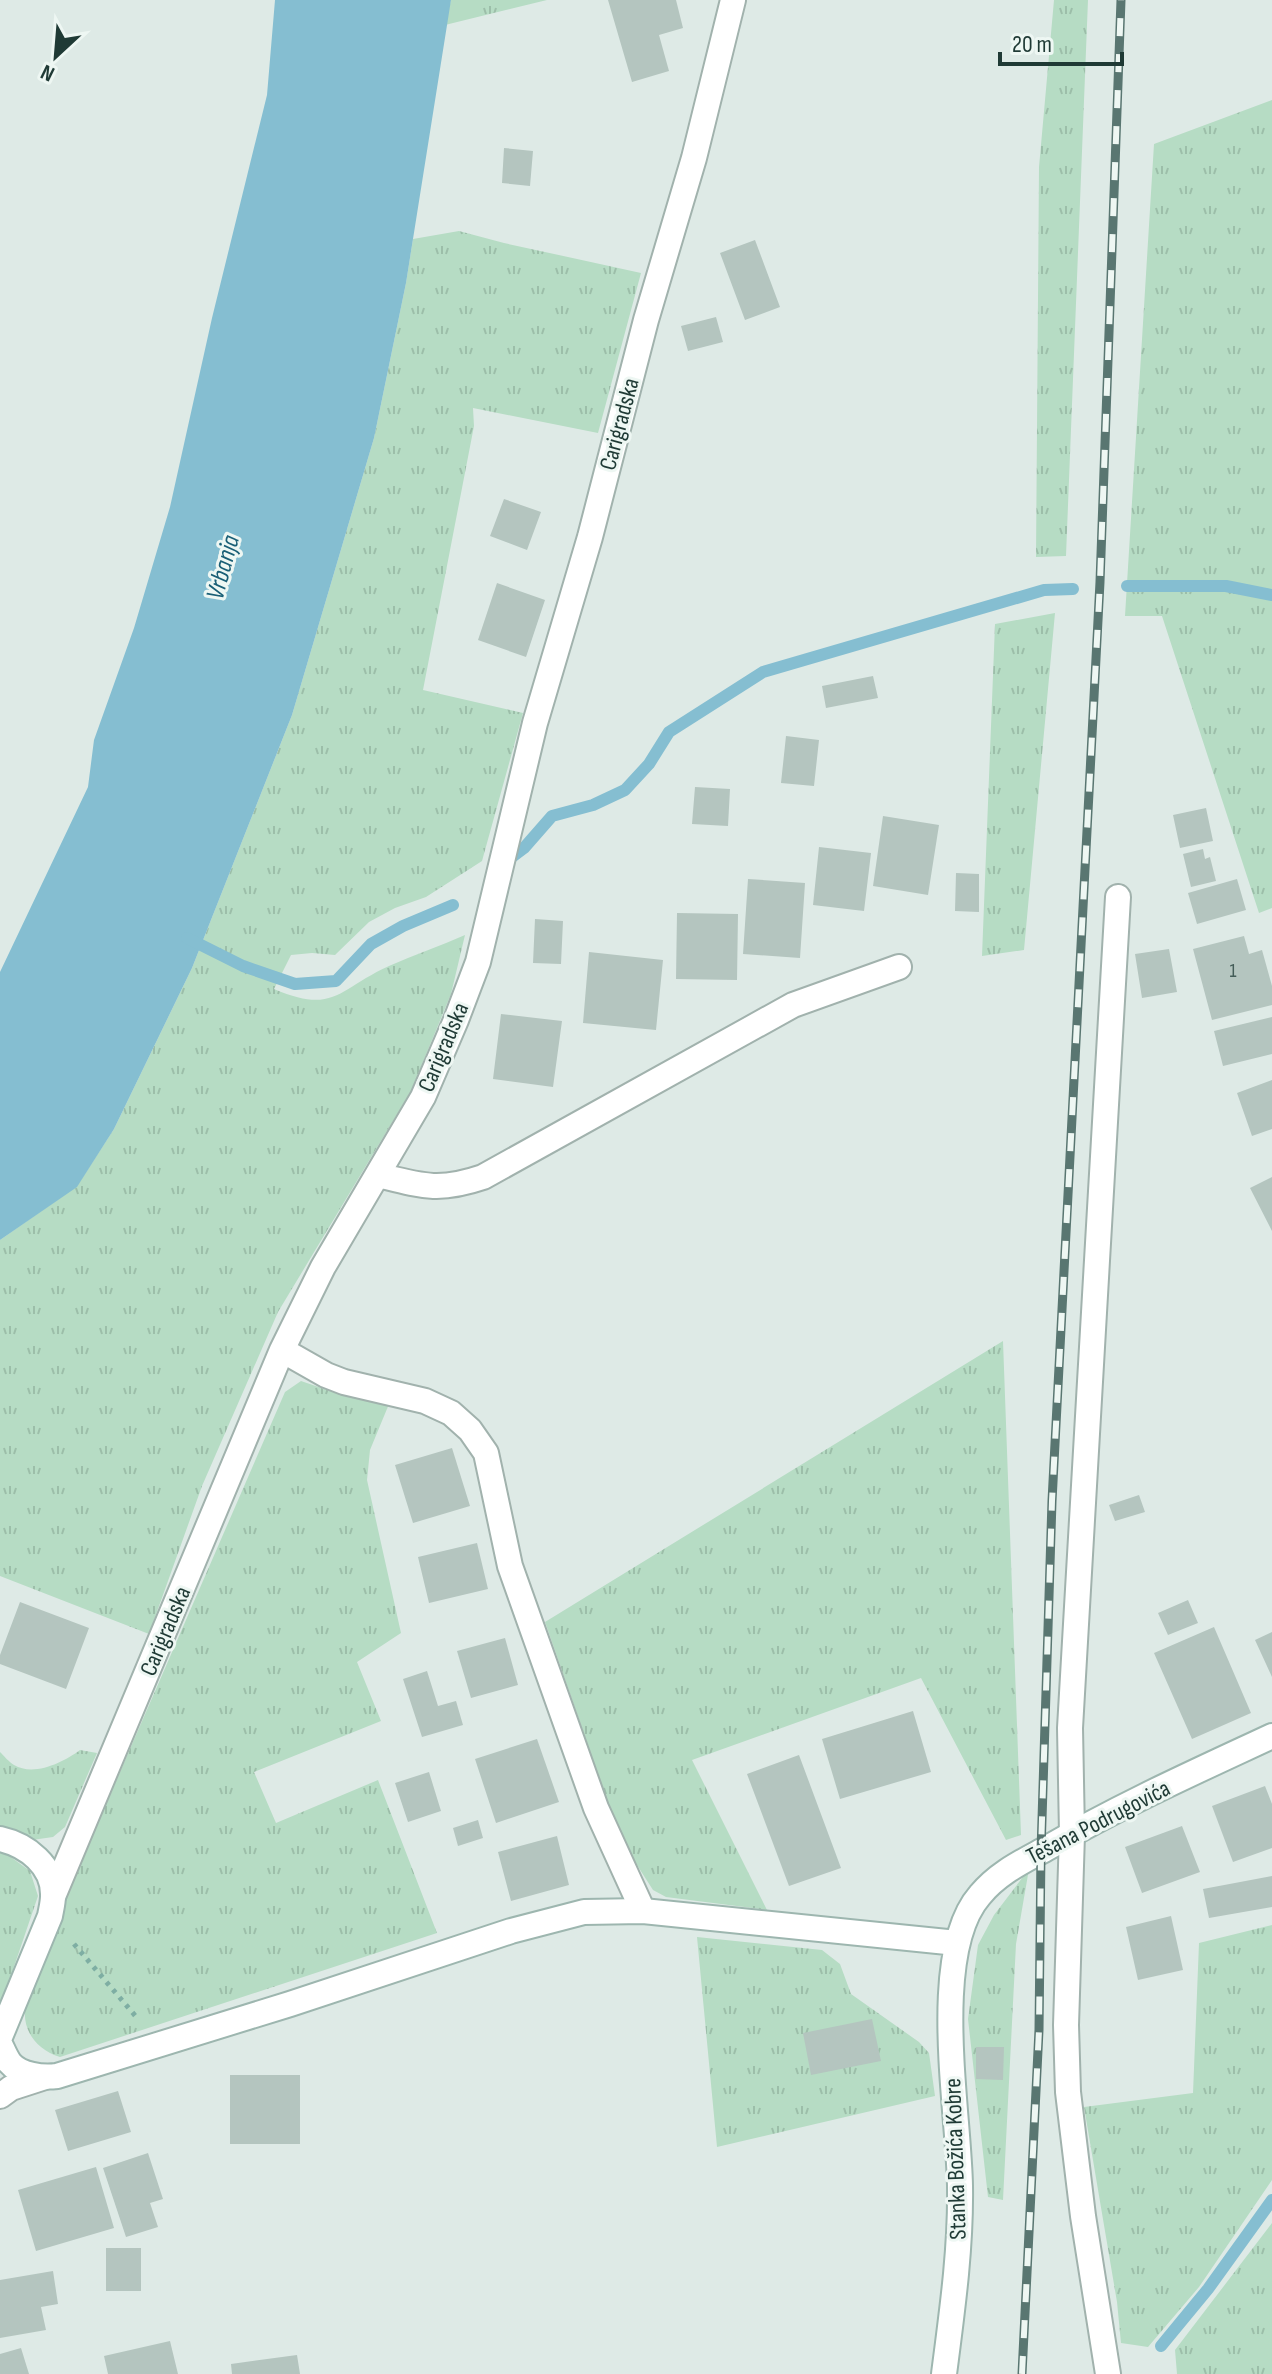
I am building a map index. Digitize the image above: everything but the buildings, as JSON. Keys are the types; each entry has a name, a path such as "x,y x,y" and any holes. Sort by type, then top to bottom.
{"street":[{"name":"Carigradska","path":"0,2037 77,1841 282,1350 323,1267 423,1097 478,962 535,723 590,537 646,320 694,158 733,0"},
{"path":"1108,2374 1083,2216 1068,2092 1067,1963 1072,1834 1070,1728 1118,897"},
{"path":"378,1175 427,1187 458,1185 483,1177 793,1005 899,967"},
{"path":"282,1350 335,1379 425,1401 451,1413 470,1430 486,1453 510,1566 596,1808 643,1911"},
{"name":"Tešana Podrugovića","path":"957,1943 977,1897 1014,1865 1272,1736"},
{"path":"0,1839 16,1842 37,1857 49,1876 52,1905"},
{"path":"37,1857 64,1851 77,1841"},
{"path":"0,2096 19,2085 178,2039 511,1931 584,1912 643,1911 957,1943"},
{"name":"Stanka Božića Kobre","path":"944,2374 958,2257 960,2200 950,1998 957,1943"},
{"path":"0,2044 11,2064 23,2072 45,2077"}],"path":[{"path":"52,1905 139,2020 178,2039"}],"green space":[{"path":"451,0 547,0 445,25"},
{"path":"1054,0 1088,0 1066,556 1036,557 1039,167"},
{"path":"1272,100 1272,908 1259,913 1162,616 1125,616 1154,144"},
{"path":"459,231 641,273 598,433 473,408 474,426 423,690 523,713 482,861 426,897 369,922 335,955 291,955 274,989 311,1000 335,996 389,966 465,935 451,994 411,1091 278,1312 202,1486 149,1634 0,1576 0,1240 77,1186 114,1129 192,968 292,715 374,438 413,239"},
{"path":"1055,613 1024,950 982,956 995,624"},
{"path":"1003,1341 1021,1835 1006,1840 921,1678 692,1760 767,1910 666,1897 653,1890 621,1840 545,1622"},
{"path":"301,1381 336,1393 389,1404 370,1450 367,1480 401,1633 357,1662 381,1721 254,1772 276,1823 378,1780 437,1933 60,2057 45,2050 29,2033 25,2009 70,1887 285,1392"},
{"path":"80,1750 97,1753 65,1827 53,1837 32,1840 0,1829 0,1752 14,1765 39,1769"},
{"path":"0,1853 8,1855 30,1871 38,1896 0,2008"},
{"path":"1029,1869 1016,1944 1003,2200 988,2197 968,2019 978,1945 994,1915"},
{"path":"1272,1925 1272,2180 1199,2287 1148,2347 1121,2343 1084,2107 1193,2093 1199,1943"},
{"path":"697,1937 822,1950 840,1964 851,1994 919,2042 929,2053 935,2096 717,2147"},
{"path":"1272,2223 1272,2374 1177,2374 1175,2350"}],"water":[{"name":"Vrbanja","path":"275,0 451,0 406,283 374,438 292,715 192,968 114,1129 77,1187 0,1240 0,972 88,787 94,740 134,628 170,507 212,318 267,95"}],"waterway":[{"path":"1127,586 1226,586 1272,595"},
{"path":"512,857 552,816 593,805 625,790 649,764 669,732 763,672 1044,590 1073,589"},
{"path":"187,938 243,966 295,984 336,981 371,944 403,926 453,905"},
{"path":"1161,2346 1208,2289 1272,2200"}],"railway":[{"path":"1022,2374 1039,2030 1052,1501 1100,582 1121,0"}]}
